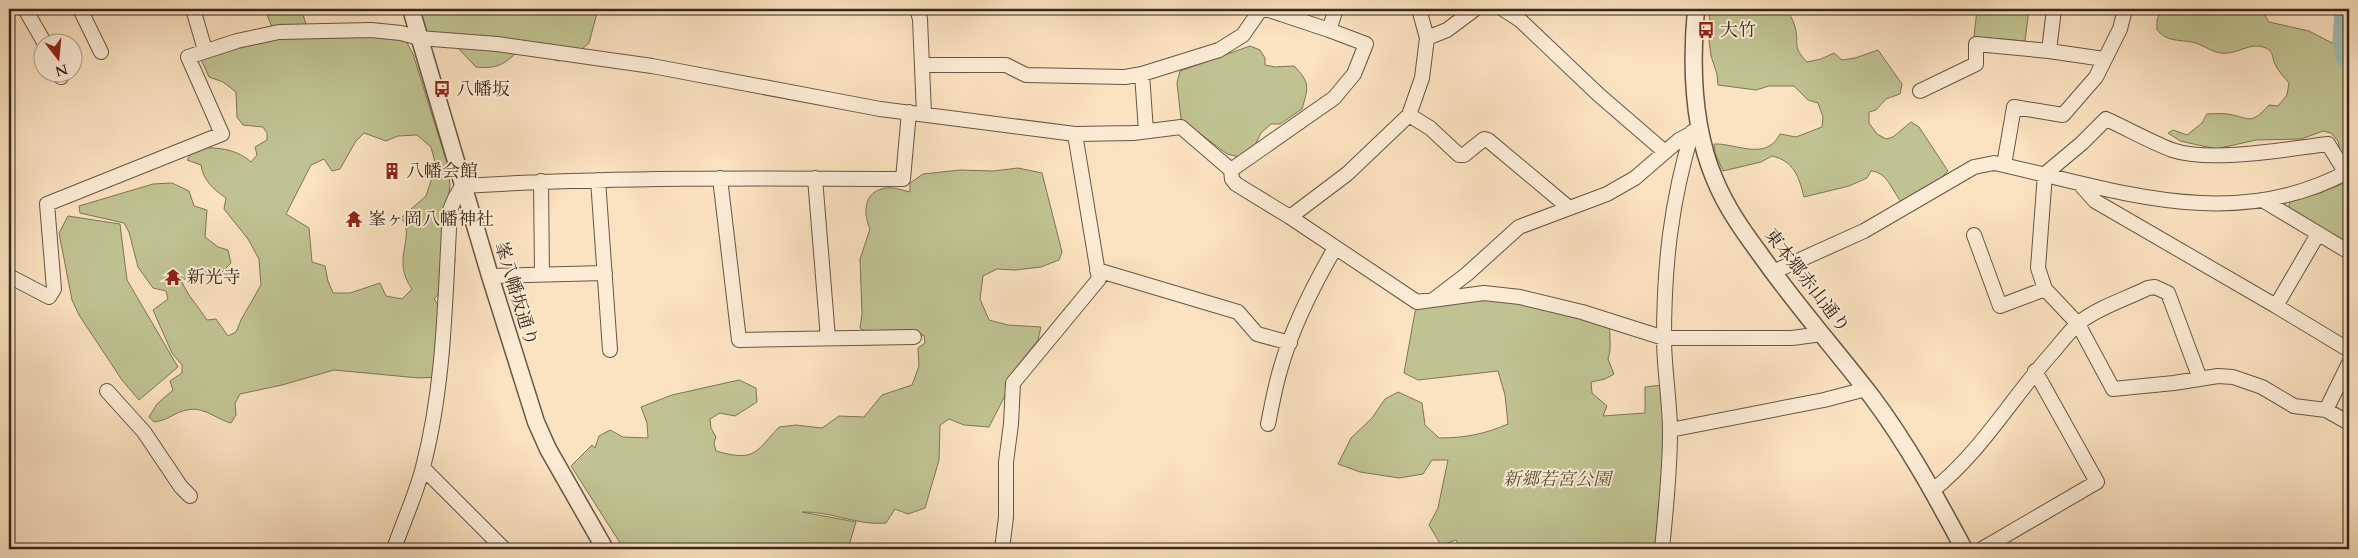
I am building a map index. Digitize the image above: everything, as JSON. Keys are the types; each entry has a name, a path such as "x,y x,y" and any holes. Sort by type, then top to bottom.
{"street":[{"path":"25,9 38,32"},
{"path":"80,9 101,52"},
{"path":"193,9 205,50"},
{"name":"峯八幡坂通り","path":"411,9 462,186 536,422 548,449 605,549"},
{"path":"917,9 920,19 924,114"},
{"path":"922,65 1006,65 1026,75 1125,76 1142,74 1219,50 1243,35 1261,9"},
{"path":"1232,170 1334,98 1354,74 1366,44 1266,9"},
{"path":"1329,30 1336,9"},
{"path":"1290,216 1348,174 1410,115 1422,78 1427,38 1419,9"},
{"path":"1427,38 1447,30 1475,9"},
{"path":"1503,9 1520,20 1599,95 1665,152"},
{"name":"東本郷赤山通り","path":"1696,9 1696,130 1723,196 1732,213 1772,272 1866,389 1892,425 1964,549"},
{"path":"2049,51 2054,9"},
{"path":"2004,165 2014,107 2063,114 2096,77 2120,28 2125,9"},
{"path":"9,276 49,297 54,289 47,204 222,134 188,57 205,50 279,32 371,30 419,38 497,44 652,66 909,112 1075,134 1133,133 1181,127 1232,170 1232,179 1236,184 1290,216 1417,302 1484,293 1520,297 1582,312 1664,338 1792,338 1822,334"},
{"path":"1920,91 1976,64 1976,44 2049,51 2104,59"},
{"path":"1142,74 1146,131"},
{"path":"394,549 423,468 432,425 442,353 450,210 462,186 541,181 720,178 903,179 909,112"},
{"path":"1410,115 1430,128 1459,155 1464,155 1484,140 1488,140 1568,207"},
{"path":"1772,272 1864,231 1974,167 1994,163 2045,174 2138,197 2174,202 2201,205 2264,201 2299,192 2333,180 2348,172 2328,144 2254,153 2210,155 2174,150 2106,119 2082,143 2045,174 2038,268 2045,289 2078,324 2113,389 2233,377 2262,387 2294,406 2326,410 2349,423"},
{"path":"1433,300 1467,274 1518,227 1607,194 1635,178 1665,152 1696,130"},
{"path":"1662,549 1670,430 1664,338 1669,229 1677,186 1696,130"},
{"path":"1002,549 1006,517 1006,462 1011,424 1013,383 1099,279 1075,134"},
{"path":"720,178 739,340 914,337"},
{"path":"815,178 828,338"},
{"path":"598,180 610,350"},
{"path":"541,181 542,275"},
{"path":"2079,183 2095,201 2349,350"},
{"path":"2264,201 2349,252"},
{"path":"2276,306 2318,234"},
{"path":"1974,235 2000,306 2045,289"},
{"path":"1268,424 1281,367 1290,343 1314,285 1335,248"},
{"path":"1097,270 1238,312 1257,334 1290,343"},
{"path":"490,276 605,273"},
{"path":"1932,491 1957,471 1980,444 2035,371 2078,324 2089,316 2148,288 2155,288 2168,293 2200,379"},
{"path":"2326,410 2349,363"},
{"path":"1982,549 2097,482 2035,371"},
{"path":"1670,430 1824,400 1866,389"},
{"path":"107,391 144,432 181,487 190,496"},
{"path":"423,468 504,549"}],"green space":[{"path":"265,9 304,9 303,15 306,24 316,33 383,36 405,39 413,54 448,166 450,186 448,201 455,260 453,279 434,299 445,318 450,336 446,366 442,377 419,378 334,370 282,385 240,394 235,403 236,415 231,423 204,411 193,409 154,422 149,417 157,404 173,390 170,381 182,373 182,365 172,353 153,310 168,299 166,291 153,288 138,267 129,232 124,223 80,213 79,206 153,184 172,183 189,191 194,206 207,210 205,237 218,247 228,250 231,263 221,273 189,274 182,282 207,320 216,319 228,336 236,332 261,285 259,259 248,239 224,209 226,198 209,184 201,165 187,160 195,148 210,148 232,151 251,162 257,155 255,147 267,140 267,133 263,127 243,125 237,117 236,92 223,82 209,77 201,59 270,37 271,25","holes":["364,133 386,141 398,136 417,135 431,147 436,166 426,196 401,218 406,232 403,268 412,289 402,299 386,296 380,283 350,293 333,293 325,266 312,262 309,228 286,214 311,165 324,159 332,171 340,169 356,141"]},
{"path":"421,9 598,9 589,43 576,54 559,61 518,51 508,60 494,67 476,67 456,46 433,43 422,24"},
{"path":"1708,9 1788,9 1796,30 1797,47 1807,62 1821,59 1834,53 1842,60 1855,58 1878,50 1902,84 1900,94 1886,99 1876,110 1869,112 1869,123 1877,134 1886,139 1893,137 1911,122 1919,127 1948,171 1939,180 1901,202 1889,182 1877,172 1871,171 1867,178 1849,186 1804,197 1794,171 1786,162 1779,158 1772,156 1761,162 1723,171 1715,153 1714,144 1759,149 1767,147 1774,142 1780,134 1796,137 1822,127 1823,117 1818,103 1808,100 1794,86 1769,86 1756,90 1718,85 1709,41 1712,32"},
{"path":"1977,9 2029,9 2025,41 1974,37"},
{"path":"2161,9 2269,9 2265,16 2269,22 2309,31 2336,45 2340,56 2349,68 2349,160 2340,150 2338,141 2331,133 2323,131 2301,139 2256,140 2216,149 2180,141 2168,133 2173,130 2187,135 2202,123 2207,114 2225,114 2249,119 2253,118 2269,105 2278,106 2287,95 2289,83 2276,67 2270,51 2266,48 2255,46 2221,53 2196,43 2166,37 2157,30 2157,20"},
{"path":"1250,46 1260,50 1265,58 1265,65 1275,67 1294,66 1306,82 1307,91 1302,109 1280,124 1271,124 1261,133 1254,147 1239,157 1227,154 1181,119 1177,83 1180,71"},
{"path":"1018,168 1042,173 1062,252 1059,260 1041,267 1015,270 997,269 983,276 980,299 989,320 1008,325 1041,327 1038,340 1024,358 989,427 964,425 949,419 940,425 939,460 925,508 908,514 895,509 886,523 855,521 813,512 802,512 856,522 848,549 624,549 571,466 592,445 595,448 599,436 610,430 623,437 648,438 647,423 641,407 672,395 739,380 756,388 757,402 735,416 720,413 710,419 711,428 716,437 714,443 716,451 739,456 747,455 759,449 779,427 796,425 822,428 839,416 864,417 882,395 912,385 919,366 918,348 925,343 924,335 871,335 860,328 862,314 860,259 870,229 866,216 869,198 878,190 886,188 910,192 910,183 923,174 960,170 993,171"},
{"path":"2349,181 2349,245 2288,210 2290,202 2320,193"},
{"path":"68,216 120,224 127,280 178,367 139,400 122,380 79,315 72,300 59,233"},
{"name":"新郷若宮公園","path":"1510,298 1610,325 1608,359 1614,374 1605,379 1591,382 1592,393 1607,406 1603,416 1645,413 1645,387 1662,385 1664,448 1655,549 1461,549 1456,540 1441,545 1429,525 1438,508 1448,460 1432,460 1423,474 1399,478 1360,472 1338,464 1351,438 1372,418 1385,399 1398,392 1422,403 1425,425 1439,438 1475,435 1508,424 1505,395 1498,371 1418,380 1404,373 1415,312 1420,303"}],"waterway":[{"path":"2347,9 2345,41 2349,58"}],"place":[{"name":"大竹","path":"1706,30"},
{"name":"八幡坂","path":"442,89"},
{"name":"八幡会館","path":"392,171"},
{"name":"峯ヶ岡八幡神社","path":"354,219"},
{"name":"新光寺","path":"173,277"}]}
